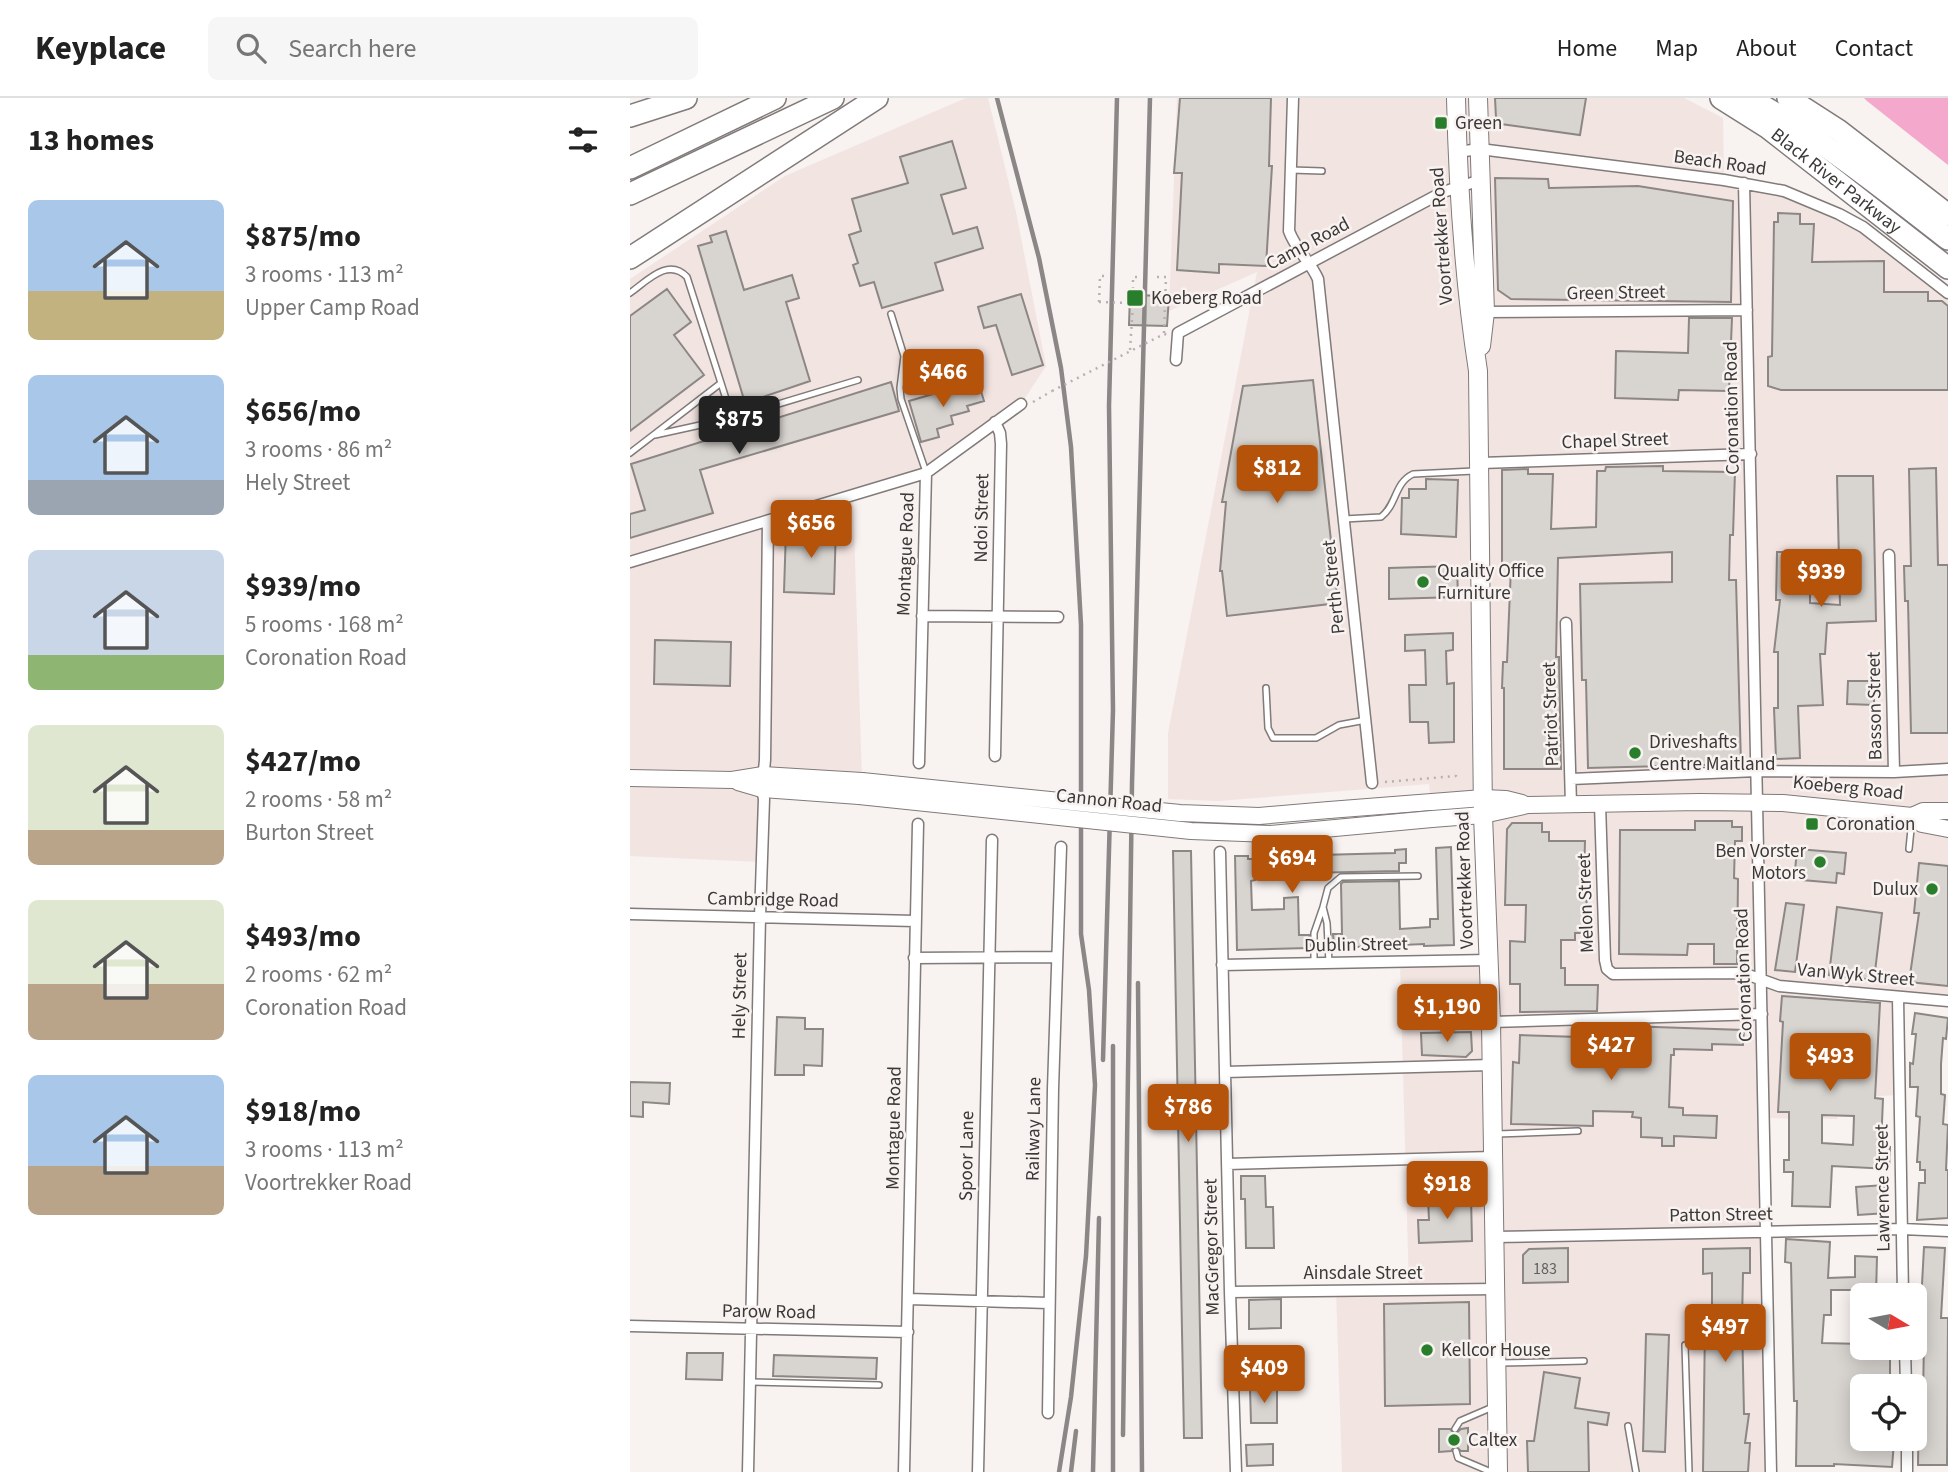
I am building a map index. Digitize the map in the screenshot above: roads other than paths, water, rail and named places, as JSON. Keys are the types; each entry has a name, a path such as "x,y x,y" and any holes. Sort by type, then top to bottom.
{"highway":[{"path":"630,116 686,98"},
{"path":"630,168 775,98"},
{"path":"630,194 834,98"},
{"path":"630,258 877,98"},
{"name":"Black River Parkway","path":"1721,98 1767,127 1948,268"},
{"path":"1749,98 1791,121 1948,239"},
{"name":"Black River Parkway","path":"1788,98 1838,130 1948,215"}],"main road":[{"name":"Voortrekker Road","path":"1456,98 1458,186 1469,314 1478,371 1483,806 1491,1021 1499,1472"},
{"name":"Voortrekker Road","path":"1478,98 1485,312 1478,371"},
{"name":"Cannon Road","path":"630,778 732,780 861,788 1221,815 1259,816 1431,802 1483,806"},
{"name":"Cannon Road","path":"861,788 1191,831 1243,834 1432,819 1483,806"},
{"name":"Koeberg Road","path":"1483,806 1757,802 1912,816 1923,811 1948,811"},
{"name":"Koeberg Road","path":"1912,816 1922,824 1948,830"}],"street":[{"path":"1293,98 1289,231 1295,247 1311,263"},
{"name":"Beach Road","path":"1457,152 1480,149 1744,183 1784,191 1863,227 1948,293"},
{"name":"Camp Road","path":"1176,359 1178,333 1458,186 1481,180"},
{"name":"Coronation Road","path":"1744,183 1771,1472"},
{"name":"Perth Street","path":"1311,263 1318,279 1366,720 1377,783"},
{"name":"Green Street","path":"1485,312 1747,310"},
{"path":"630,562 926,473 995,422 1027,403"},
{"name":"Ndoi Street","path":"995,422 1001,444 995,756"},
{"name":"Chapel Street","path":"1481,467 1751,454"},
{"name":"Montague Road","path":"919,763 926,473"},
{"name":"Hely Street","path":"748,1472 768,521"},
{"name":"Basson Street","path":"1889,555 1894,772"},
{"path":"922,616 1058,618"},
{"name":"Patriot Street","path":"1566,623 1571,805"},
{"path":"1571,779 1757,771 1894,772 1948,769"},
{"name":"Melon Street","path":"1600,804 1607,969 1613,974 1622,975 1743,973 1761,979"},
{"name":"Montague Road","path":"904,1472 918,824"},
{"name":"Spoor Lane","path":"978,1472 992,840"},
{"name":"Railway Lane","path":"1048,1413 1048,1303 1061,847"},
{"name":"MacGregor Street","path":"1220,852 1236,1472"},
{"name":"Cambridge Road","path":"630,914 915,921"},
{"path":"914,958 1057,957"},
{"name":"Dublin Street","path":"1222,965 1489,960"},
{"name":"Van Wyk Street","path":"1761,979 1779,986 1948,1001"},
{"name":"Lawrence Street","path":"1898,997 1903,1283"},
{"path":"1491,1021 1762,1014"},
{"path":"1224,1072 1492,1065"},
{"path":"1227,1164 1493,1157"},
{"name":"Patton Street","path":"1495,1237 1902,1229 1948,1231"},
{"name":"Ainsdale Street","path":"1230,1292 1496,1289"},
{"path":"909,1299 1048,1303"},
{"name":"Parow Road","path":"630,1326 908,1332"},
{"path":"1907,1451 1908,1472"}],"lane":[{"path":"1291,170 1322,171"},
{"path":"630,293 661,270 672,268 687,277 732,418"},
{"path":"891,314 904,356 901,399 926,473"},
{"path":"653,435 732,418 858,380"},
{"path":"630,453 721,383"},
{"path":"1344,519 1381,517 1386,513 1398,486 1413,474 1481,467"},
{"path":"1266,688 1268,728 1273,738 1316,738 1339,725 1366,720"},
{"path":"1909,849 1912,816"},
{"path":"1314,964 1314,933 1328,888 1341,877 1418,876"},
{"path":"1323,906 1327,923 1329,963"},
{"path":"1493,1134 1578,1131"},
{"path":"1685,1345 1689,1472"},
{"path":"1497,1363 1584,1361"},
{"path":"750,1381 879,1385"},
{"path":"1455,1429 1460,1422 1498,1404"},
{"path":"1628,1426 1636,1472"},
{"path":"1456,1451 1458,1458 1491,1472"}],"railway":[{"path":"997,98 1039,258 1061,368 1071,447 1081,625 1081,934 1089,990 1095,1085 1086,1256 1071,1397 1059,1472"},
{"path":"1103,1060 1113,710 1109,406 1117,98"},
{"path":"1123,1435 1132,784 1150,98"},
{"path":"1138,983 1142,1472"},
{"path":"1113,1046 1113,1472"},
{"path":"1093,1472 1099,1218"},
{"path":"1071,1472 1076,1431"}],"place":[{"name":"Green","path":"1441,123"},
{"name":"Koeberg Road","path":"1135,298"},
{"name":"Quality Office Furniture","path":"1423,582"},
{"name":"Driveshafts Centre Maitland","path":"1635,753"},
{"name":"Coronation","path":"1812,824"},
{"name":"Ben Vorster Motors","path":"1820,862"},
{"name":"Dulux","path":"1932,889"},
{"name":"Kellcor House","path":"1427,1350"},
{"name":"Caltex","path":"1454,1440"}]}
